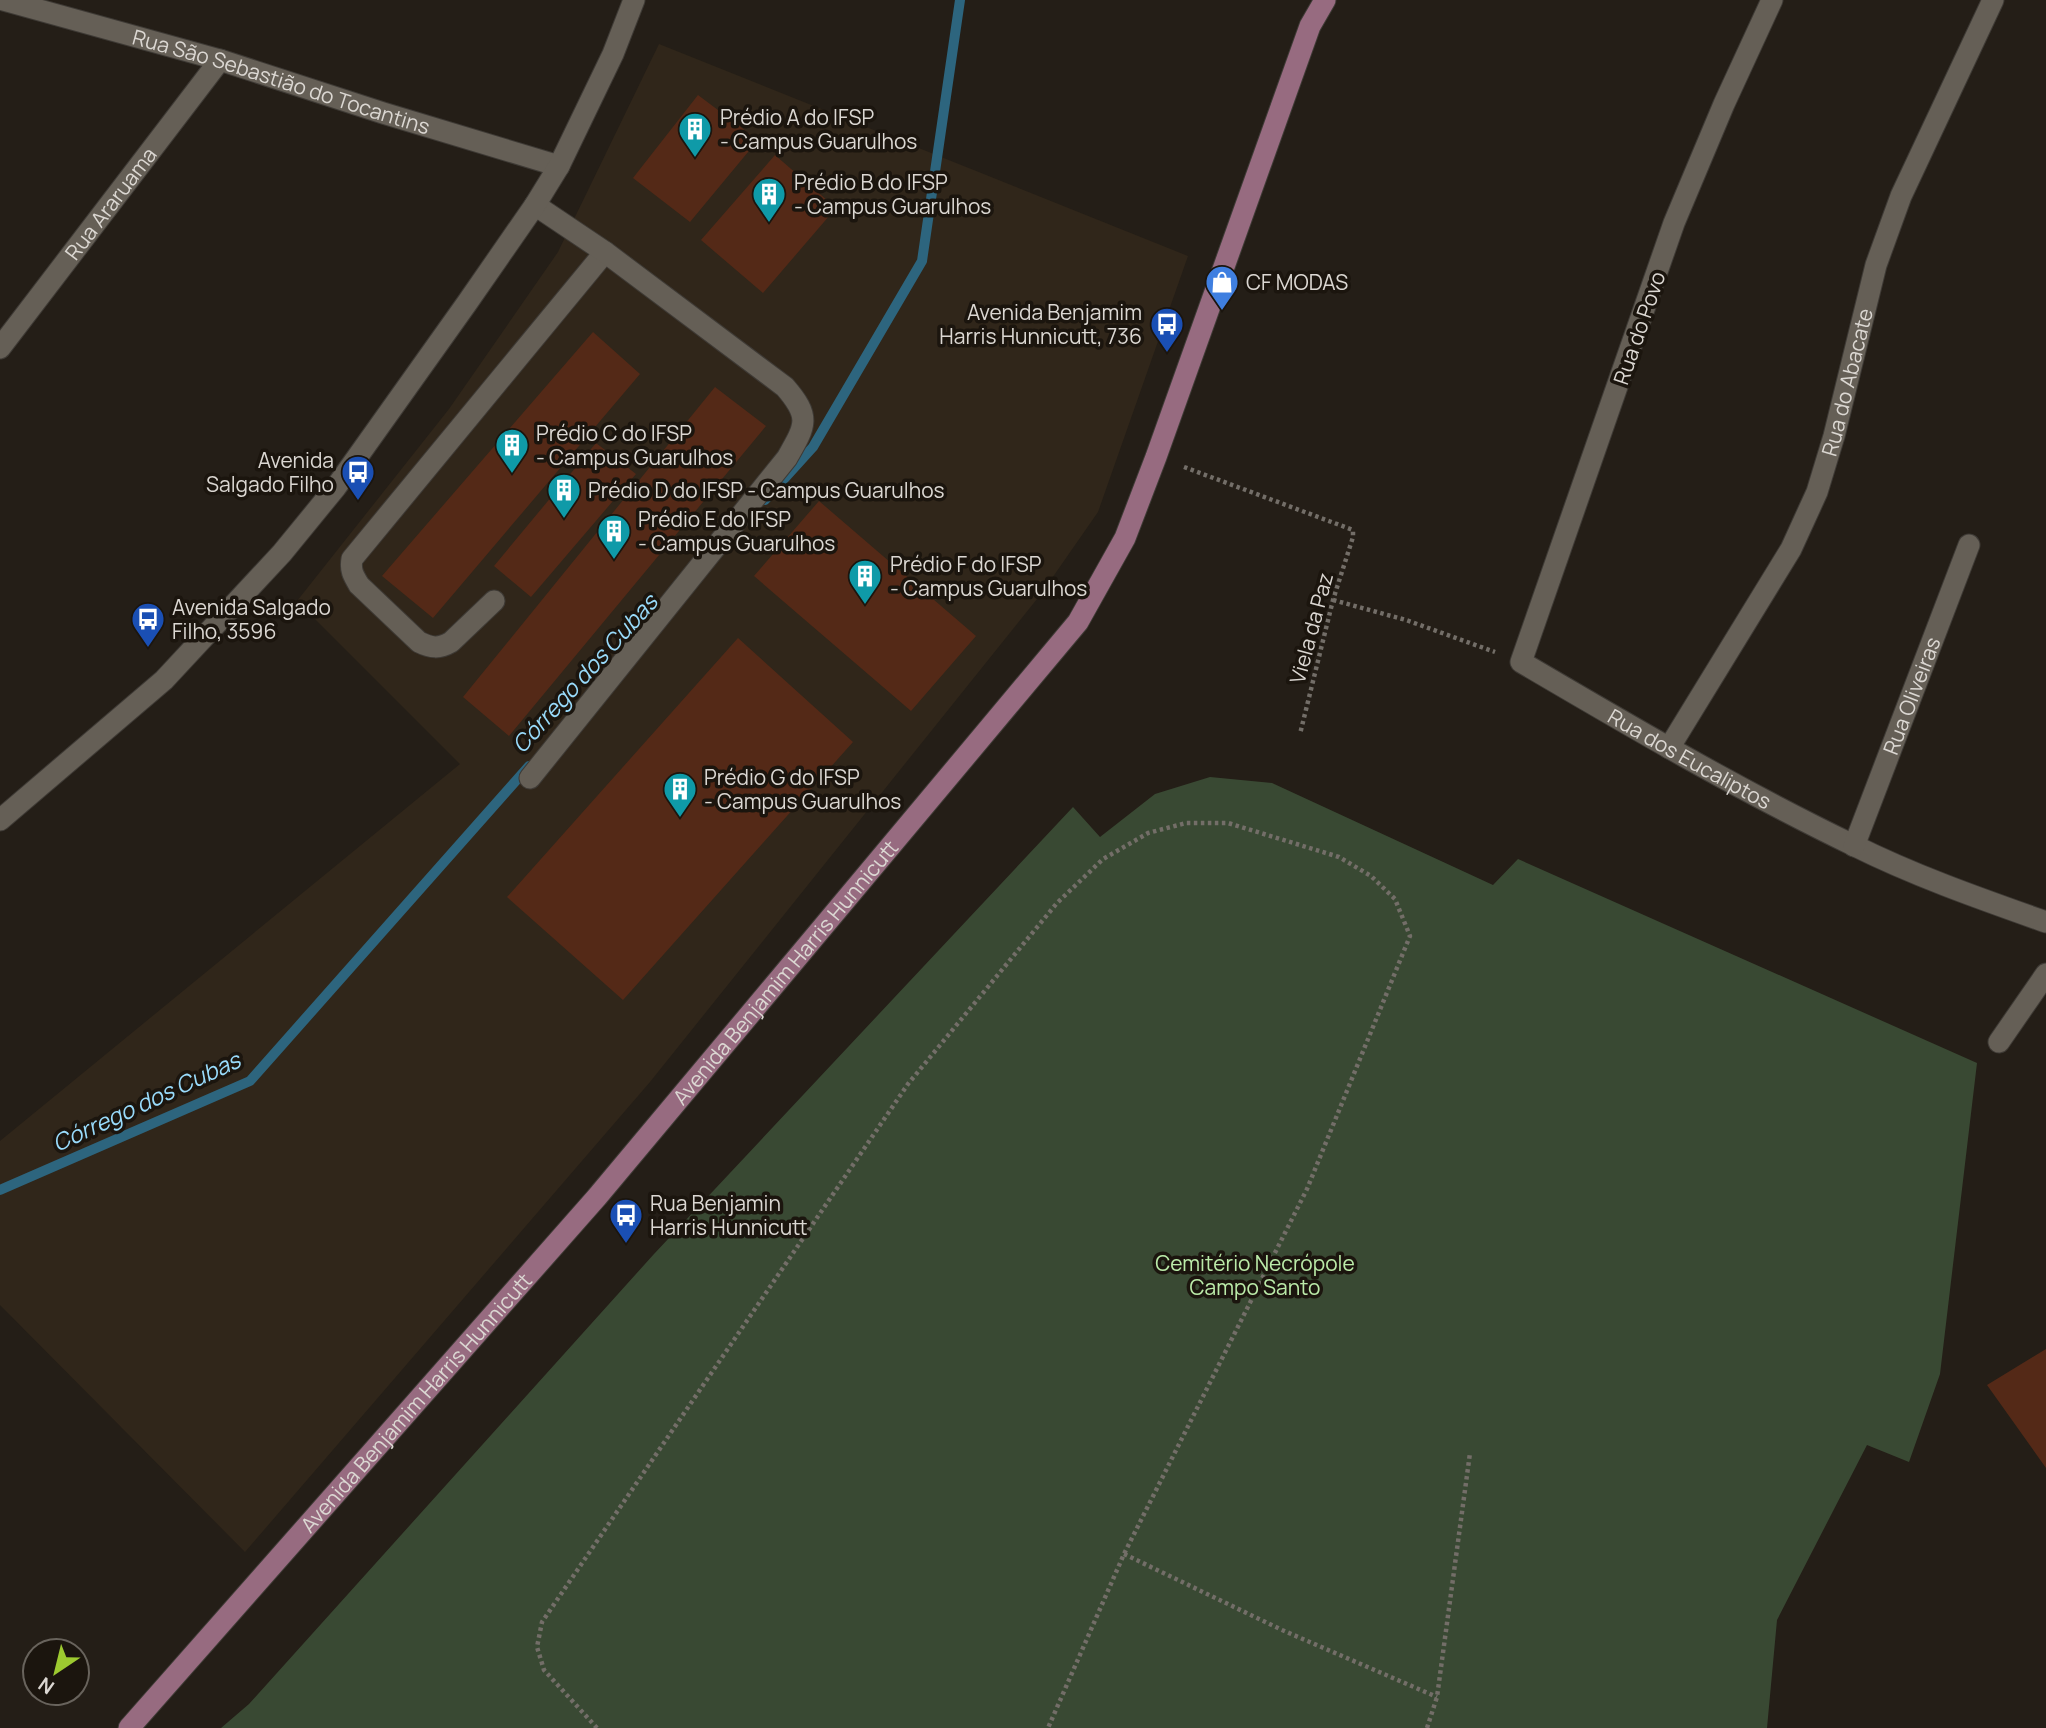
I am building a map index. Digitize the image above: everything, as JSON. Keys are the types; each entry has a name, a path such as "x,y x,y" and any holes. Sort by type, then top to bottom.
{"main road":[{"path":"1310,26 1313,0"},
{"name":"Avenida Benjamim Harris Hunnicutt","path":"129,1728 597,1197 1078,622 1125,538 1310,26 1325,0"}],"street":[{"name":"Rua São Sebastião do Tocantins","path":"3,0 220,60 559,166"},
{"path":"0,820 10,799 164,680 282,552 336,487 535,205 559,166 613,54 634,0"},
{"name":"Rua do Povo","path":"1521,662 1674,223 1724,104 1772,0"},
{"name":"Rua do Abacate","path":"1669,748 1791,549 1816,492 1834,436 1876,265 1901,197 1993,0"},
{"name":"Rua Araruama","path":"0,348 220,60"},
{"path":"530,778 787,457 801,434 805,418 798,402 785,387 605,252 535,205"},
{"path":"494,601 451,642 430,648 419,642 359,584 352,575 352,559 605,252"},
{"name":"Rua Oliveiras","path":"1854,846 1969,545"},
{"name":"Rua dos Eucaliptos","path":"1521,662 1669,748 1854,846 1981,899 2046,922"},
{"path":"1999,1042 2046,974"}],"path":[{"name":"Viela da Paz","path":"1156,457 1353,530 1300,734"},
{"path":"1333,600 1406,620 1521,662"},
{"path":"597,1728 544,1670 537,1647 542,1622 908,1084 1057,903 1103,859 1148,833 1186,823 1228,823 1339,857 1371,876 1395,899 1410,936 1307,1189 1124,1554 1048,1728"},
{"path":"1427,1728 1437,1698 1470,1453"},
{"path":"1124,1554 1282,1630 1437,1698"}],"shaded area":[{"path":"659,44 1188,256 1098,512 1041,594 650,1082 245,1552 0,1305 0,1141 460,764 297,601 449,409 558,252"}],"green space":[{"name":"Cemitério Necrópole Campo Santo","path":"1210,777 1272,783 1493,885 1518,859 1977,1063 1940,1374 1909,1462 1867,1445 1777,1620 1767,1728 221,1728 249,1704 654,1254 1073,807 1100,837 1155,794"}],"building":[{"name":"Prédio A do IFSP - Campus Guarulhos","path":"698,95 758,140 690,222 633,178"},
{"name":"Prédio B do IFSP - Campus Guarulhos","path":"775,155 836,208 763,293 701,240"},
{"name":"Prédio C do IFSP - Campus Guarulhos","path":"593,332 640,374 433,618 382,576"},
{"name":"Prédio E do IFSP - Campus Guarulhos","path":"715,387 766,426 509,736 463,697"},
{"name":"Prédio D do IFSP - Campus Guarulhos","path":"596,443 636,474 531,597 494,566"},
{"name":"Prédio F do IFSP - Campus Guarulhos","path":"819,501 976,636 911,711 754,576"},
{"name":"Prédio G do IFSP - Campus Guarulhos","path":"738,638 853,742 623,1000 507,897"},
{"path":"2046,1349 2046,1468 1987,1385"}],"waterway":[{"name":"Córrego dos Cubas","path":"765,500 813,447 922,261 960,0"},
{"name":"Córrego dos Cubas","path":"0,1190 250,1081 529,766"}],"place":[{"name":"Prédio A do IFSP - Campus Guarulhos","path":"695,159"},
{"name":"Prédio B do IFSP - Campus Guarulhos","path":"769,224"},
{"name":"CF MODAS","path":"1222,312"},
{"name":"Avenida Benjamim Harris Hunnicutt, 736","path":"1167,354"},
{"name":"Prédio C do IFSP - Campus Guarulhos","path":"512,475"},
{"name":"Avenida Salgado Filho","path":"358,502"},
{"name":"Prédio D do IFSP - Campus Guarulhos","path":"564,520"},
{"name":"Prédio E do IFSP - Campus Guarulhos","path":"614,561"},
{"name":"Prédio F do IFSP - Campus Guarulhos","path":"865,606"},
{"name":"Avenida Salgado Filho, 3596","path":"148,649"},
{"name":"Prédio G do IFSP - Campus Guarulhos","path":"680,819"},
{"name":"Rua Benjamin Harris Hunnicutt","path":"626,1245"}]}
